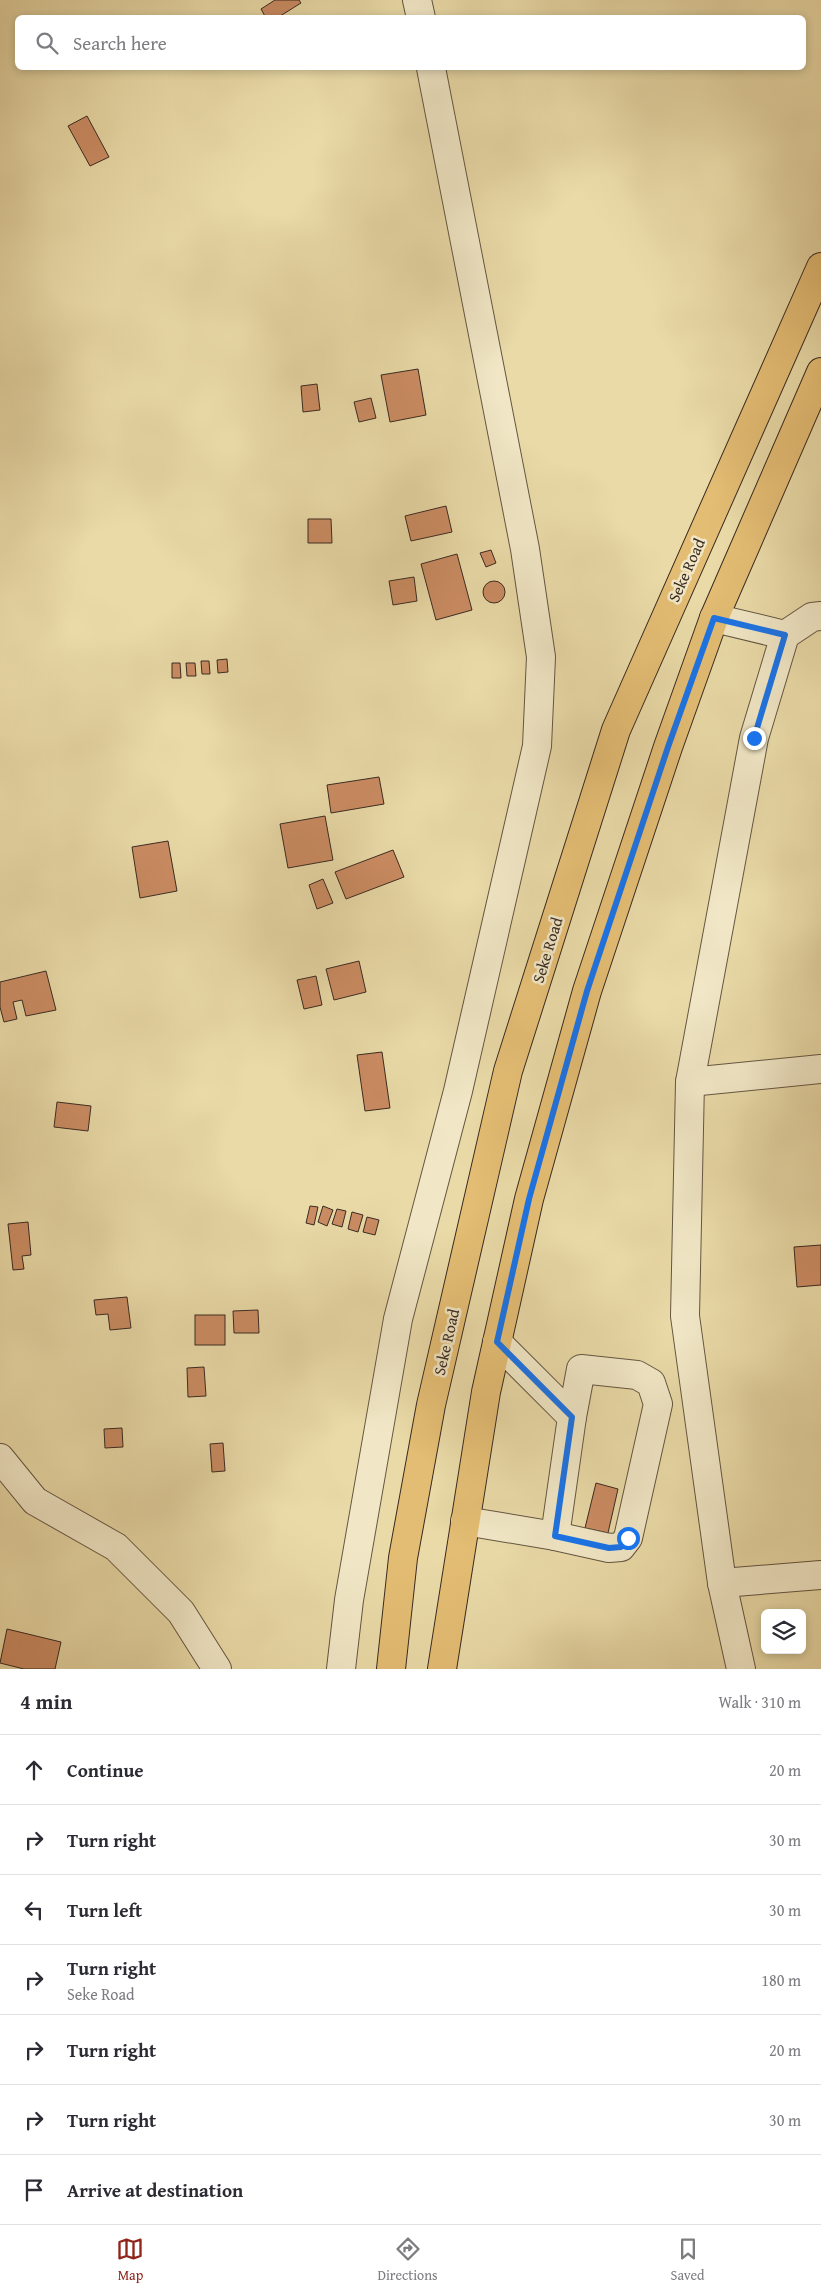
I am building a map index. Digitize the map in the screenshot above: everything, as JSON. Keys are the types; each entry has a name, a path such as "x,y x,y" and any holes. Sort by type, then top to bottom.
{"main road":[{"name":"Seke Road","path":"391,1669 404,1558 431,1405 508,1071 616,730 821,267"},
{"path":"442,1669 486,1392 529,1199 587,991 668,747 714,618 821,372"}],"street":[{"path":"417,0 420,15"},
{"path":"341,1669 349,1600 398,1319 458,1091 537,746 541,657 525,549 431,70"},
{"path":"741,1669 722,1583 685,1316 690,1082 754,738 785,635 812,617 821,616"},
{"path":"714,618 785,635"},
{"path":"690,1082 821,1069"},
{"path":"497,1342 572,1417"},
{"path":"465,1520 609,1548 621,1547 628,1538 658,1404 651,1383 637,1375 581,1369 572,1417 555,1536"},
{"path":"0,1458 36,1501 116,1547 181,1612 218,1669"},
{"path":"722,1583 821,1574"}],"building":[{"path":"275,0 299,0 301,3 282,15 264,15 261,9"},
{"path":"87,116 109,157 90,166 68,126"},
{"path":"418,369 426,415 390,422 381,375"},
{"path":"317,384 320,410 303,412 301,386"},
{"path":"371,398 376,418 359,422 354,402"},
{"path":"446,506 452,532 411,541 405,516"},
{"path":"308,519 331,519 332,543 308,543"},
{"path":"491,550 496,563 486,567 480,553"},
{"path":"457,554 472,610 436,620 421,564"},
{"path":"414,577 417,601 393,605 389,581"},
{"path":"494,581 504,588 505,592 498,602 494,603 484,596 483,592 490,582"},
{"path":"227,659 228,672 218,673 217,660"},
{"path":"201,661 209,661 210,674 202,674"},
{"path":"172,663 180,663 181,678 172,678"},
{"path":"186,663 195,663 196,676 187,676"},
{"path":"379,777 384,804 331,813 327,785"},
{"path":"325,816 333,860 288,868 280,824"},
{"path":"168,841 177,891 140,898 132,847"},
{"path":"393,850 404,877 346,899 335,872"},
{"path":"323,879 333,903 317,909 309,885"},
{"path":"359,961 366,992 334,1000 326,969"},
{"path":"46,971 56,1010 26,1016 22,1000 13,1002 17,1019 4,1022 0,1007 0,982"},
{"path":"316,976 322,1005 304,1009 297,980"},
{"path":"382,1052 390,1108 365,1111 357,1055"},
{"path":"57,1102 91,1106 88,1131 54,1127"},
{"path":"310,1206 318,1207 314,1225 306,1223"},
{"path":"323,1206 333,1210 327,1226 318,1222"},
{"path":"337,1209 346,1211 342,1227 332,1224"},
{"path":"352,1212 363,1215 358,1232 348,1229"},
{"path":"367,1217 379,1220 375,1235 363,1232"},
{"path":"28,1222 31,1255 22,1256 24,1269 13,1270 8,1224"},
{"path":"821,1245 821,1285 797,1287 794,1247"},
{"path":"127,1297 131,1328 110,1330 108,1314 96,1315 94,1300"},
{"path":"258,1310 259,1333 234,1333 233,1311"},
{"path":"195,1315 225,1315 225,1345 195,1345"},
{"path":"204,1367 206,1396 188,1397 187,1368"},
{"path":"122,1428 123,1447 105,1448 104,1429"},
{"path":"223,1443 225,1471 212,1472 210,1444"},
{"path":"596,1483 618,1489 608,1533 585,1528"},
{"path":"7,1629 61,1642 55,1669 24,1669 0,1663"}],"route":[{"path":"628,1538 621,1547 609,1548 555,1536 572,1417 497,1342 529,1199 587,991 668,747 714,618 785,635 754,738"}]}
